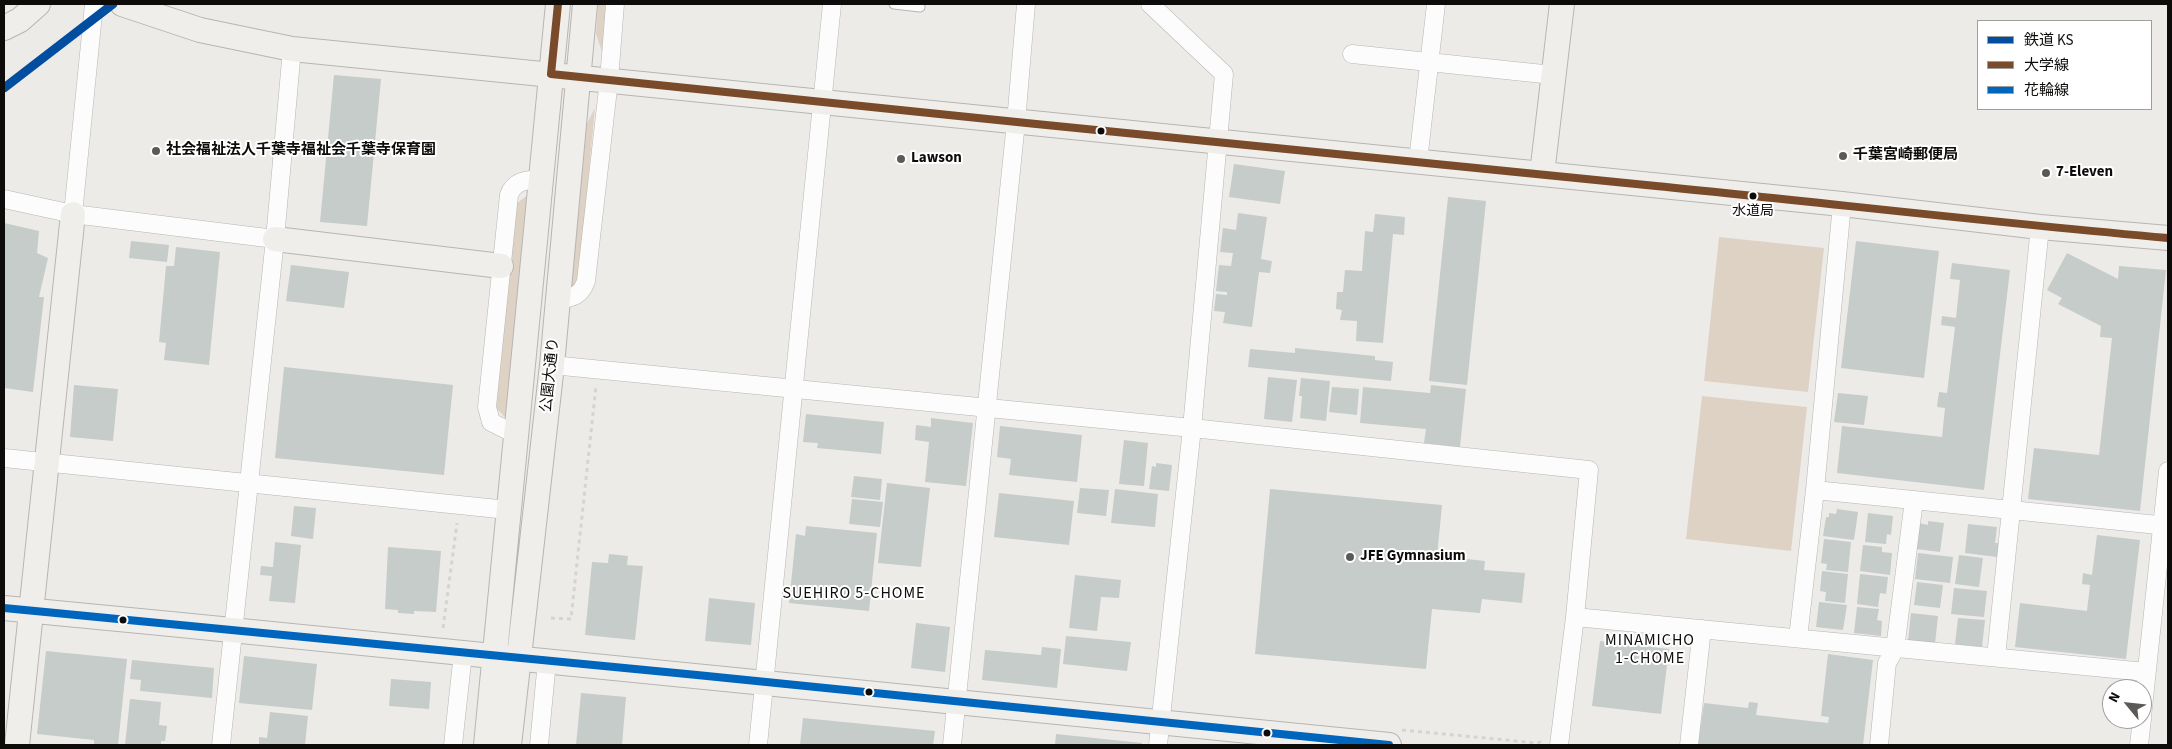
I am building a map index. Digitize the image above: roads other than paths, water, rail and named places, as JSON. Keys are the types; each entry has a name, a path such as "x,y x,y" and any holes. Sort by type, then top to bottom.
{"street":[{"path":"4,28 20,20 38,4"},
{"path":"17,745 94,4"},
{"path":"122,4 224,37 292,49 1842,204 2040,227 2168,238"},
{"name":"公園大通り","path":"486,745 539,179 558,4"},
{"name":"公園大通り","path":"509,745 559,300 586,4"},
{"path":"559,300 575,297 580,293 586,281 609,80 615,4"},
{"path":"758,745 795,390 832,4"},
{"path":"952,745 1016,122 1026,4"},
{"path":"1150,4 1224,74 1192,428 1158,745"},
{"path":"1418,162 1436,4"},
{"path":"1542,174 1562,4"},
{"path":"221,745 275,239 292,49"},
{"path":"1352,54 1553,74"},
{"path":"515,434 491,422 487,407 501,266 511,190 522,181 539,179"},
{"path":"4,198 73,214 501,266"},
{"path":"1798,638 1815,490 1842,204"},
{"path":"1996,657 2040,227"},
{"path":"552,365 1192,428 1589,470 1575,617 1559,745"},
{"path":"4,458 508,510"},
{"path":"2145,679 2165,526 2168,471"},
{"path":"1815,490 2165,526"},
{"path":"1879,745 1887,663 1895,649 1914,500"},
{"path":"4,608 547,661 765,680 1160,721 1252,738 1389,745"},
{"path":"1575,617 2146,672"},
{"path":"1689,745 1702,629"},
{"path":"453,745 463,653"},
{"path":"539,745 547,661"},
{"path":"2139,745 2141,729"}],"lane":[{"path":"894,4 920,7"}],"rail line":[{"name":"KS","path":"4,88 113,4"}],"place":[{"name":"社会福祉法人千葉寺福祉会千葉寺保育園","path":"156,151"},
{"name":"千葉宮崎郵便局","path":"1843,156"},
{"name":"Lawson","path":"901,159"},
{"name":"7-Eleven","path":"2046,173"},
{"name":"水道局","path":"1753,196"},
{"name":"JFE Gymnasium","path":"1350,557"}],"district":[{"name":"SUEHIRO 5-CHOME","path":"854,594"},
{"name":"MINAMICHO 1-CHOME","path":"1650,650"}]}
